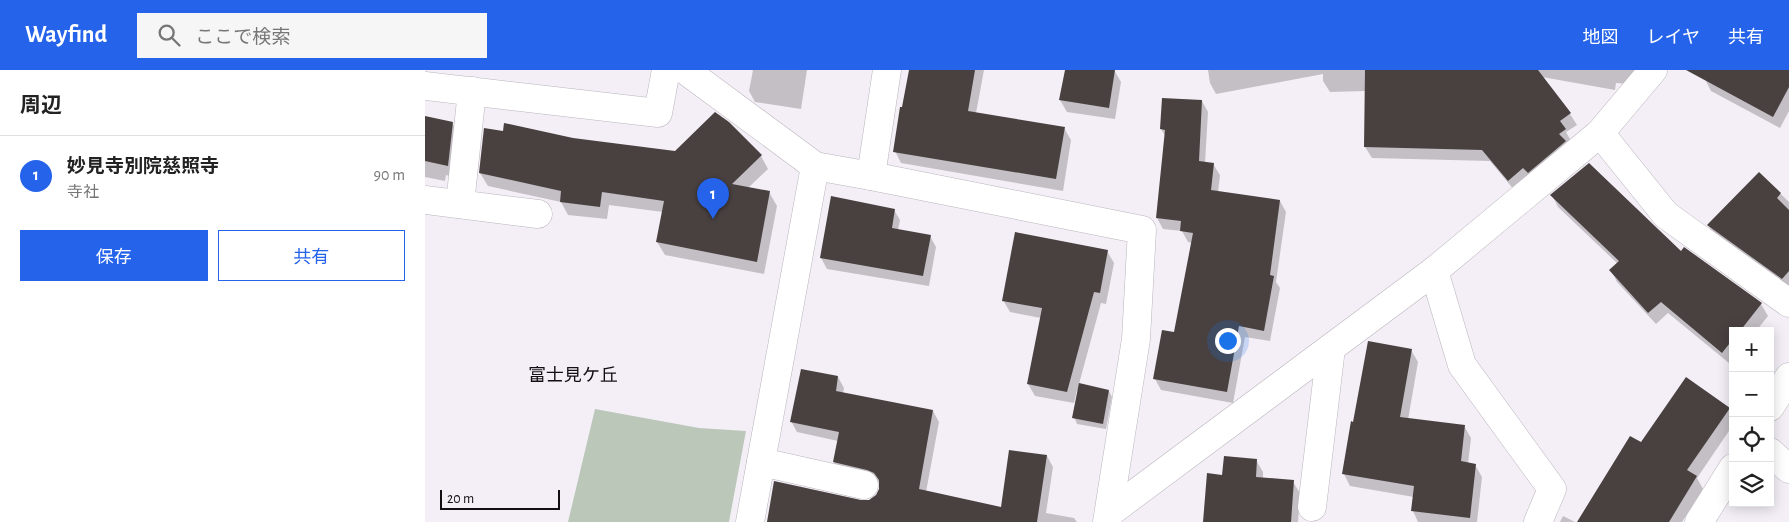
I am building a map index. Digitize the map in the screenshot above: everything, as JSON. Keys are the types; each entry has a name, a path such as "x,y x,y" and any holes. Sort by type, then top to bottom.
{"street":[{"path":"425,86 658,113 666,70"},
{"path":"685,70 815,166 1142,230 1136,339 1108,518"},
{"path":"871,176 887,70"},
{"path":"1108,518 1434,271 1600,133 1653,70"},
{"path":"461,204 472,91"},
{"path":"1600,133 1666,215 1789,303"},
{"path":"750,522 815,166"},
{"path":"425,200 538,214"},
{"path":"1434,271 1462,365 1553,489 1538,522"},
{"path":"1312,507 1331,348"},
{"path":"1774,401 1789,377"},
{"path":"1774,455 1789,468"},
{"path":"761,462 864,485"},
{"path":"1699,522 1729,474"}],"green space":[{"path":"595,409 699,428 746,431 729,522 568,522"}],"building":[{"path":"909,70 975,70 968,111 1065,127 1056,179 893,152 900,107 902,107"},
{"path":"1065,70 1115,70 1109,108 1059,100"},
{"path":"1365,70 1538,70 1571,113 1560,121 1566,129 1559,134 1566,141 1528,173 1523,168 1508,181 1482,150 1364,147"},
{"path":"1686,70 1789,70 1789,87 1773,117"},
{"path":"1162,98 1202,100 1199,161 1214,163 1211,190 1280,200 1270,275 1274,276 1264,331 1239,326 1227,392 1153,379 1162,330 1174,332 1193,233 1180,231 1181,221 1156,218 1165,130 1160,129"},
{"path":"715,112 729,122 762,155 732,184 770,191 757,262 656,242 664,201 602,192 600,207 560,202 561,191 479,173 484,128 503,131 504,123 573,138 675,151"},
{"path":"425,116 453,122 448,166 425,161"},
{"path":"1589,163 1681,251 1684,247 1762,303 1743,327 1729,327 1729,344 1722,353 1661,302 1648,313 1609,270 1619,261 1550,195"},
{"path":"1759,172 1781,193 1777,198 1789,210 1789,271 1782,279 1707,225"},
{"path":"831,196 895,209 892,228 931,235 923,276 820,258"},
{"path":"1015,232 1108,250 1100,293 1094,292 1067,392 1027,384 1042,308 1002,301"},
{"path":"1368,341 1412,349 1400,417 1465,425 1461,461 1476,464 1470,518 1411,511 1414,486 1342,474"},
{"path":"801,369 838,376 836,391 933,410 919,489 1001,507 1009,450 1047,455 1037,522 767,522 774,481 861,500 869,500 876,495 879,489 879,480 874,473 833,462 839,432 790,422"},
{"path":"1686,377 1729,407 1687,470 1697,476 1669,522 1577,522 1630,436 1641,442"},
{"path":"1079,383 1109,390 1103,424 1072,418"},
{"path":"1224,456 1257,459 1256,477 1294,480 1291,522 1203,522 1207,473 1222,475"}],"place":[{"name":"妙見寺別院慈照寺","path":"713,219"}],"district":[{"name":"富士見ケ丘","path":"573,376"}]}
